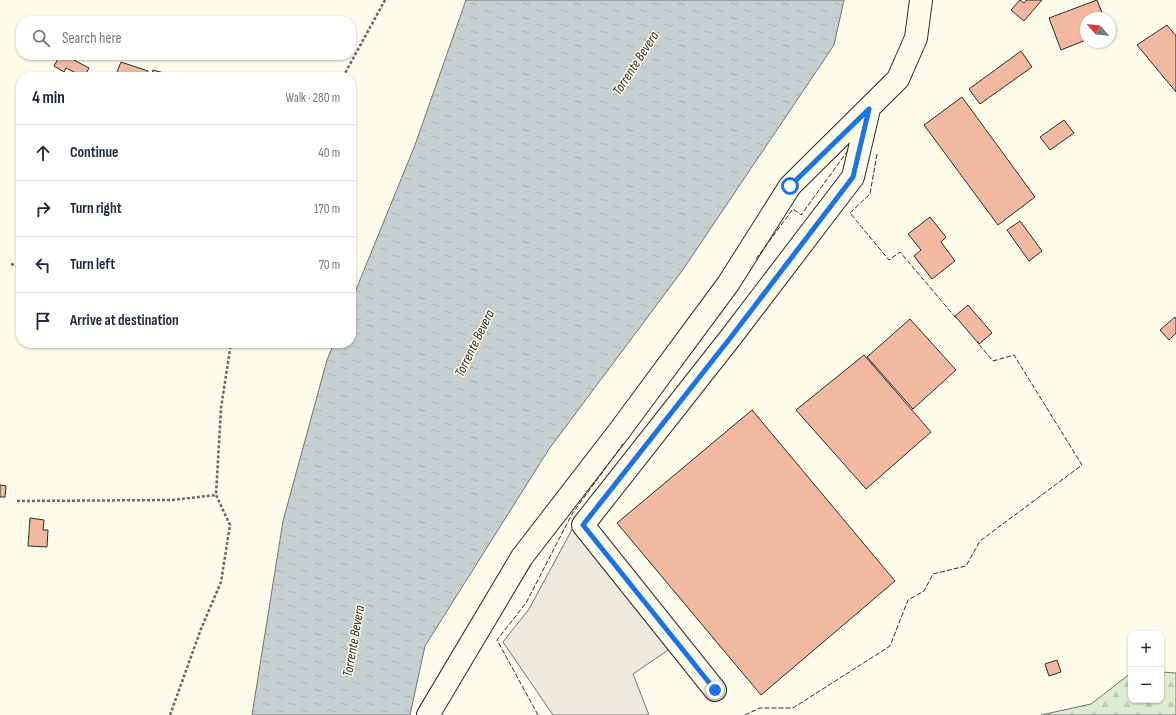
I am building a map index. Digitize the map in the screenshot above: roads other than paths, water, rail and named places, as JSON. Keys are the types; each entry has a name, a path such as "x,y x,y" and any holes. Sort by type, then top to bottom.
{"street":[{"path":"428,715 522,557 620,430 728,284 790,186 898,79 916,38 921,0"},
{"path":"715,690 583,525 731,337 853,177 869,109"}],"water":[{"name":"Torrente Bevera","path":"466,0 844,0 834,45 682,271 549,449 425,646 410,715 252,715 283,521 327,360 332,348 356,348 356,290 415,145"}]}
